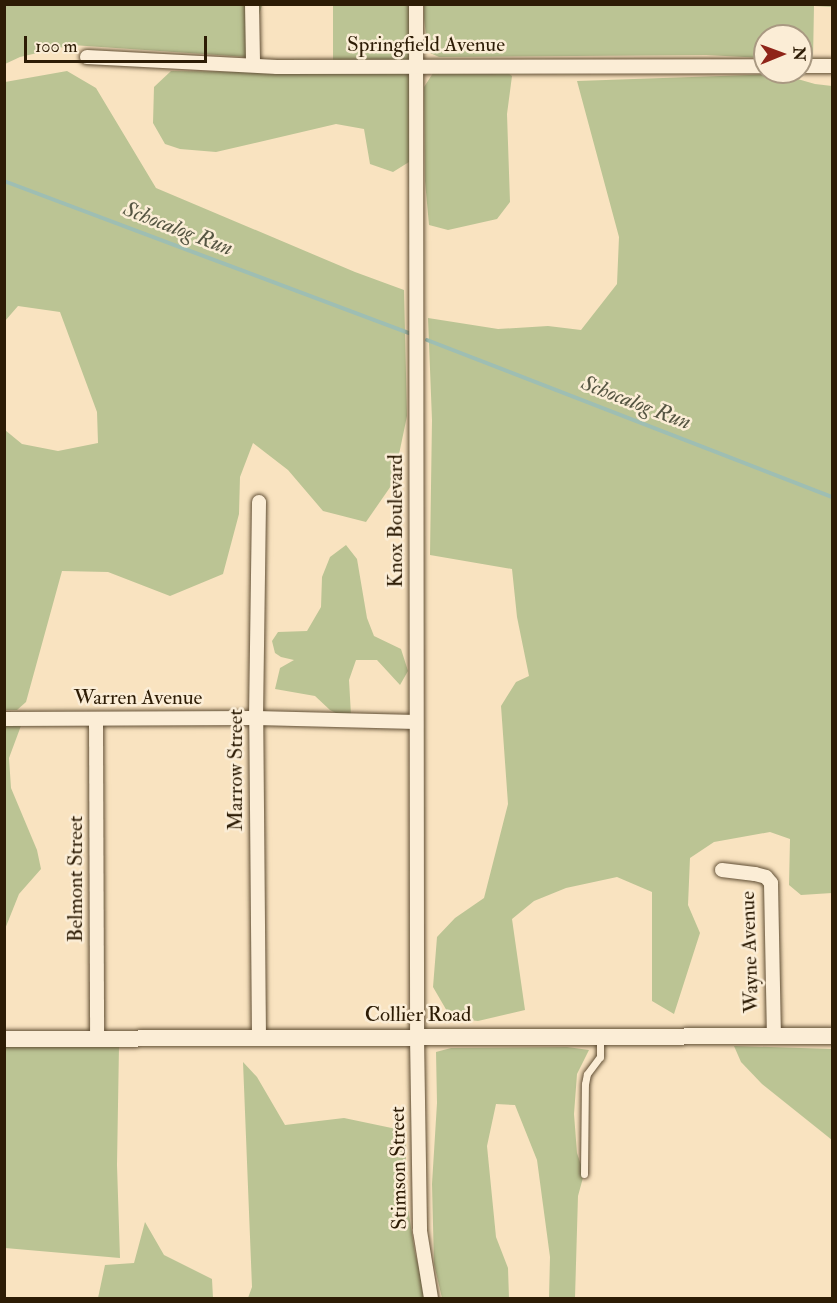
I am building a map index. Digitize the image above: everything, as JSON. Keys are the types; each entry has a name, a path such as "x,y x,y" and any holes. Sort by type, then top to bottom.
{"street":[{"path":"252,4 253,64"},
{"name":"Knox Boulevard","path":"416,4 417,1037"},
{"name":"Springfield Avenue","path":"87,57 277,67 753,66"},
{"path":"813,66 832,66"},
{"name":"Marrow Street","path":"259,502 256,718 259,1038"},
{"name":"Warren Avenue","path":"4,718 256,718 416,722"},
{"name":"Belmont Street","path":"96,719 98,1038"},
{"name":"Wayne Avenue","path":"722,870 755,873 766,877 771,883 774,1036"},
{"name":"Collier Road","path":"4,1039 832,1036"},
{"name":"Stimson Street","path":"417,1037 420,1231 431,1299"}],"lane":[{"path":"584,1174 585,1084 587,1074 600,1057 600,1036"}],"green space":[{"path":"832,4 832,7 814,6 813,60 813,24 753,24 753,57 706,55 439,57 428,52 424,5"},
{"path":"4,5 262,5 247,57 72,45 20,57 5,64"},
{"path":"333,5 409,5 409,60 333,60"},
{"path":"503,69 512,76 507,114 510,202 497,219 448,230 429,225 425,181 424,87 433,73"},
{"path":"67,71 96,88 156,188 355,272 404,290 407,416 393,483 366,522 323,511 288,470 253,443 240,477 239,514 223,574 170,596 108,572 62,571 26,702 17,710 5,710 5,430 22,444 58,451 98,443 97,412 60,312 18,306 5,321 5,82"},
{"path":"171,71 410,74 409,162 393,172 370,164 364,129 336,124 216,152 180,149 165,144 153,123 154,87"},
{"path":"753,75 753,84 813,83 832,86 832,893 801,895 789,885 790,839 770,832 714,842 690,858 688,905 700,933 674,1014 652,1001 652,892 617,877 566,888 534,901 512,919 525,1010 478,1021 451,1018 433,987 437,937 455,918 484,898 508,804 501,706 516,682 529,676 517,617 512,569 430,555 432,420 428,318 498,329 548,326 581,330 617,284 619,237 577,81"},
{"path":"346,545 357,559 367,618 374,636 401,649 408,671 400,685 377,660 356,660 349,680 351,715 340,715 330,710 315,696 275,689 280,668 294,660 275,653 272,641 278,632 307,631 321,607 322,577 330,557"},
{"path":"22,723 9,758 11,788 37,850 41,869 19,894 5,929 5,724"},
{"path":"4,1046 119,1046 117,1165 120,1258 5,1248"},
{"path":"734,1046 832,1049 832,1140 762,1084 741,1062"},
{"path":"567,1047 589,1050 577,1074 574,1114 577,1153 584,1174 578,1196 575,1298 549,1298 550,1257 537,1160 515,1105 496,1104 487,1146 496,1237 508,1268 509,1298 442,1298 434,1264 432,1184 437,1103 436,1052 451,1048"},
{"path":"243,1062 257,1077 285,1125 344,1118 406,1131 406,1195 415,1253 427,1298 248,1298 252,1287"},
{"path":"145,1222 164,1255 212,1279 213,1298 98,1298 105,1265 134,1263"}],"waterway":[{"name":"Schocalog Run","path":"4,181 408,333"},
{"name":"Schocalog Run","path":"427,340 832,497"}]}
